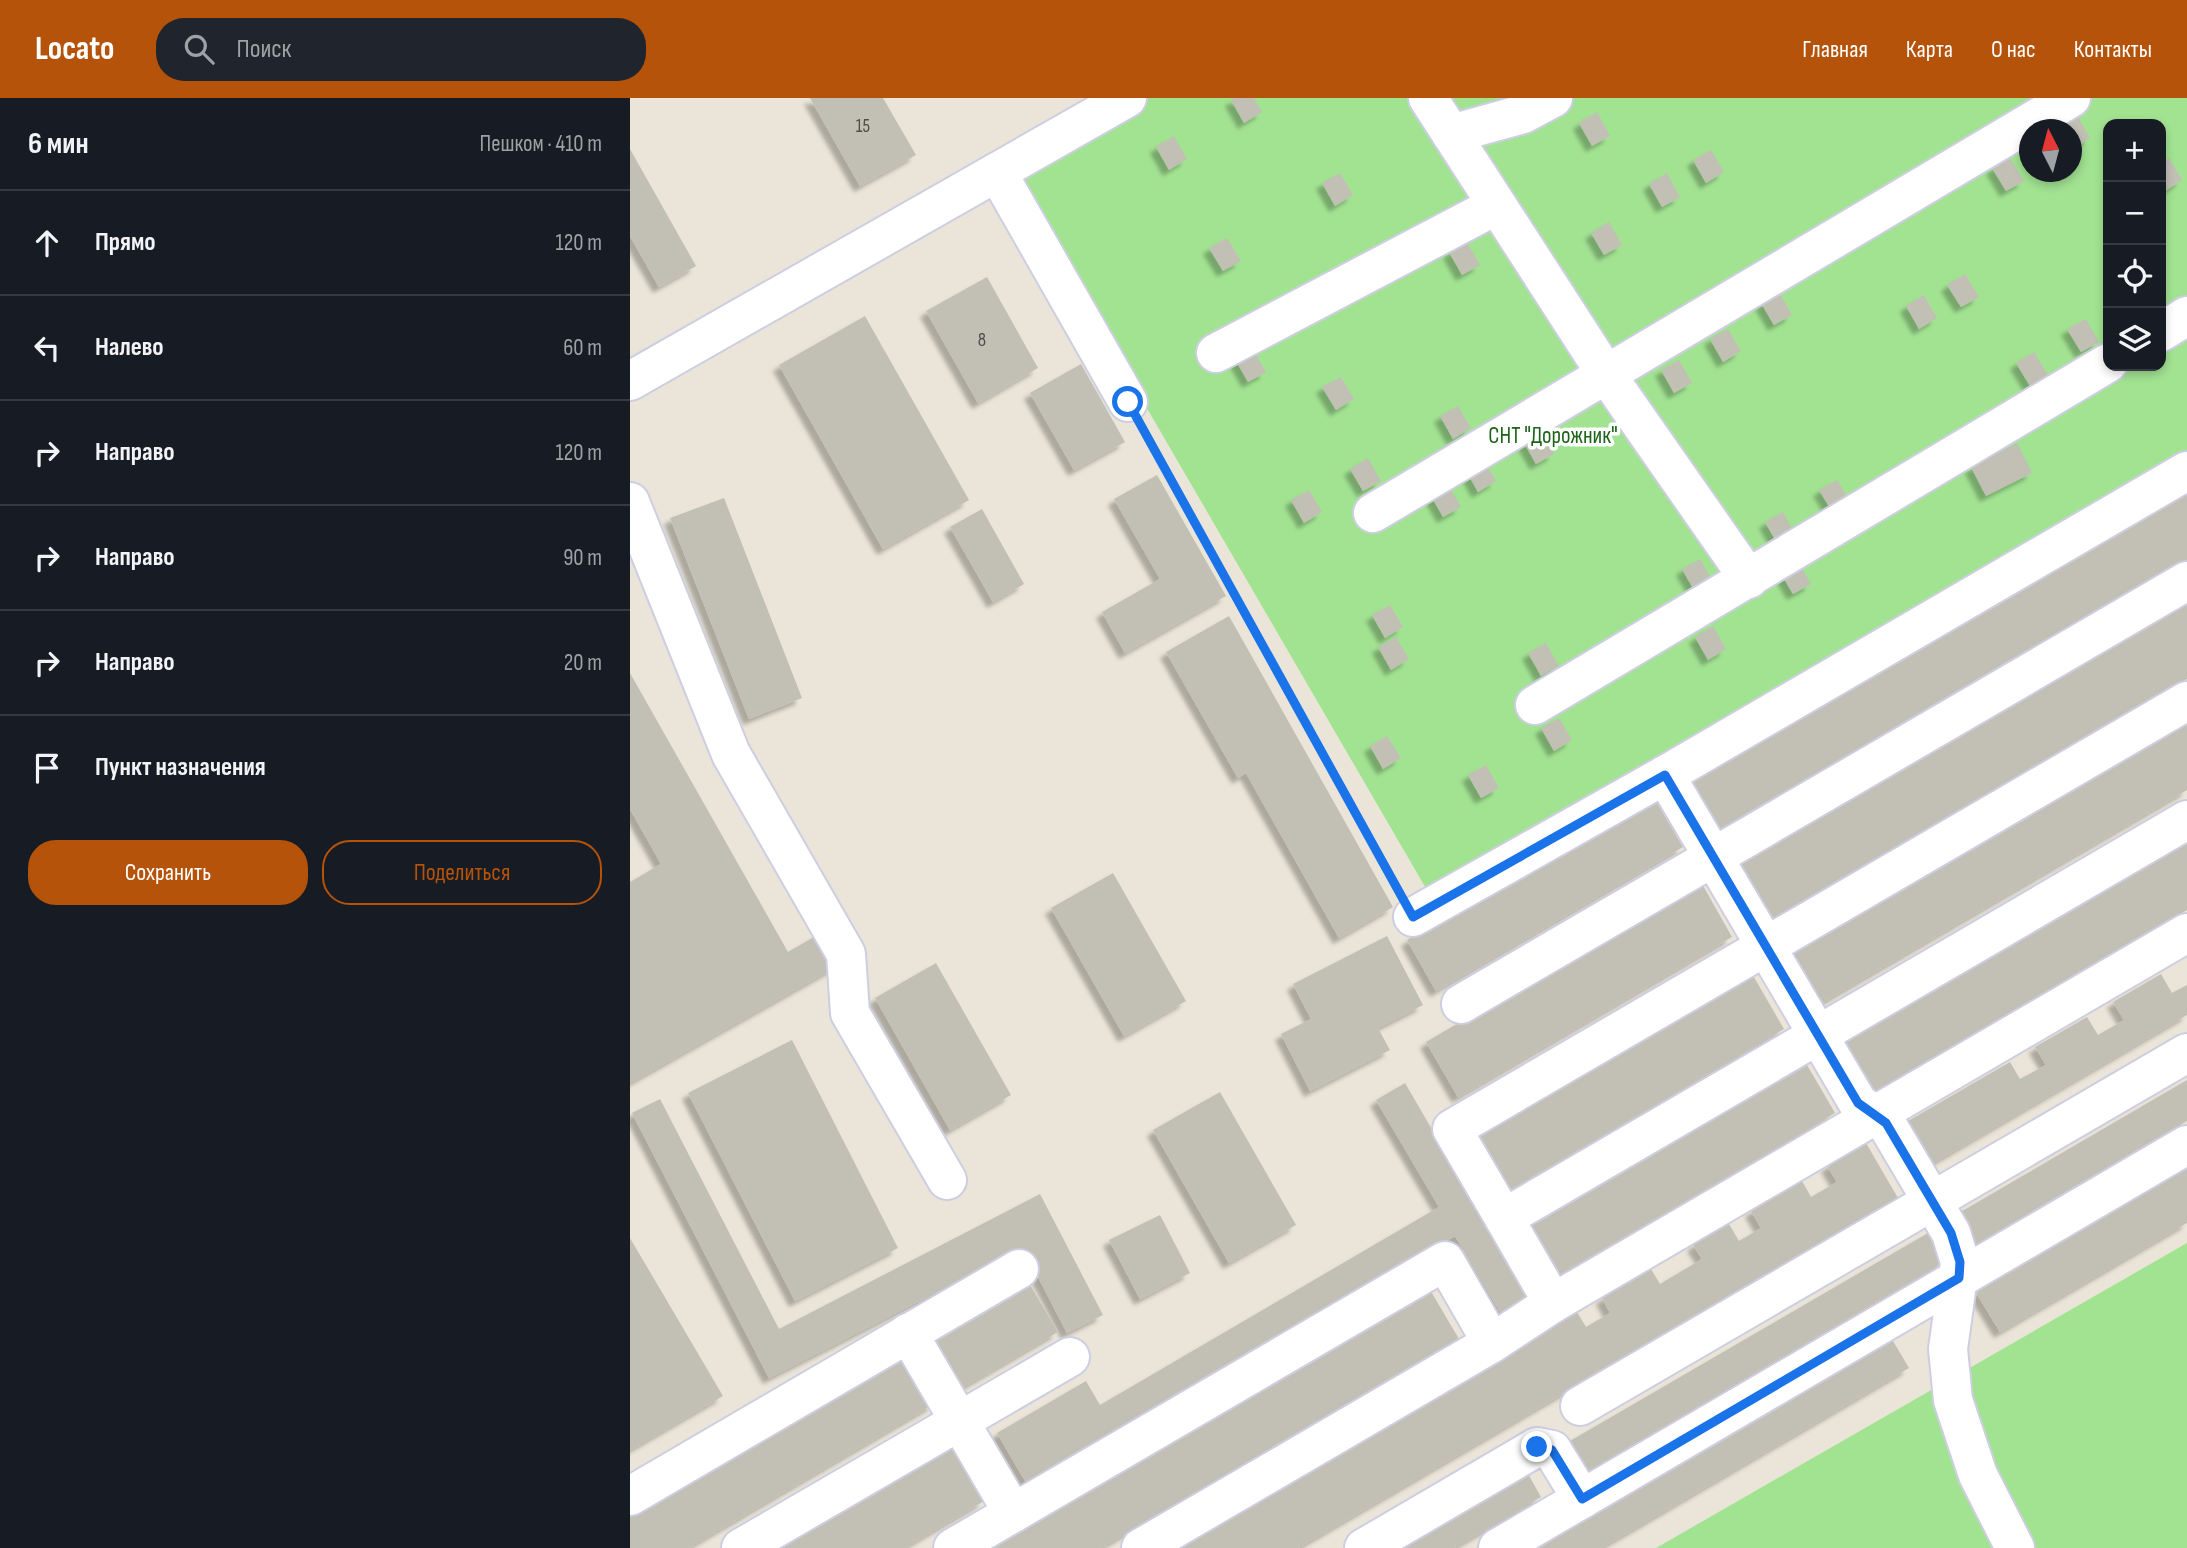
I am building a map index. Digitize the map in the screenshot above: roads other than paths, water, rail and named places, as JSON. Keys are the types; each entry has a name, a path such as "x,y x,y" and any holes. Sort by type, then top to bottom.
{"street":[{"path":"630,382 1128,98"},
{"path":"1428,98 1606,374 1749,579"},
{"path":"1451,134 1522,114 1553,98"},
{"path":"1373,513 2071,98"},
{"path":"998,172 1128,402"},
{"path":"1216,354 1497,205"},
{"path":"2166,329 2187,316"},
{"path":"1535,705 2103,366"},
{"path":"1413,917 1665,775 2187,471"},
{"path":"630,502 731,754 846,954 850,1013 947,1180"},
{"path":"1461,1004 2187,581"},
{"path":"1553,1303 1452,1129 2187,701"},
{"path":"1665,775 1858,1103 1886,1123 1951,1233 1960,1262 1948,1349 1953,1400 1978,1475 2015,1548"},
{"path":"1504,1218 2187,820"},
{"path":"1141,1548 1492,1343 1553,1303 2187,933"},
{"path":"1580,1406 2187,1053"},
{"path":"1498,1548 2187,1145"},
{"path":"953,1548 1445,1261 1492,1343"},
{"path":"630,1496 1019,1269"},
{"path":"908,1333 1013,1513"},
{"path":"741,1548 1070,1356"},
{"path":"1364,1548 1537,1447 1552,1450 1582,1499"}],"park label":[{"name":"СНТ \"Дорожник\"","path":"1553,436"}]}
